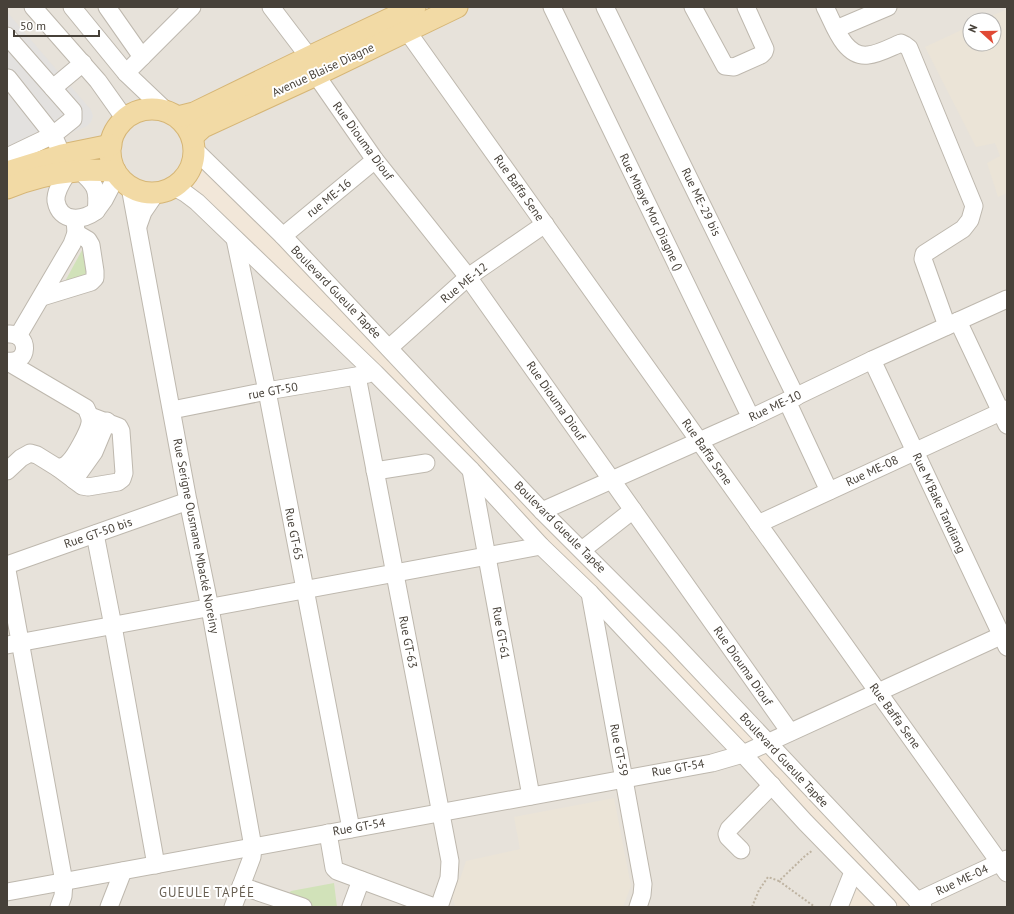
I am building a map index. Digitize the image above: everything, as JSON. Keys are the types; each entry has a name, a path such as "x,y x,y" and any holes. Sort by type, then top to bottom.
{"main road":[{"name":"Avenue Blaise Diagne","path":"172,114 194,113 238,101 312,66 404,15 457,7"},
{"name":"Avenue Blaise Diagne","path":"193,143 204,126 238,101"},
{"path":"7,172 69,166 121,178 142,192 165,190 180,183 189,171 194,156 193,143 186,126 172,114 148,109 135,112 125,119 115,131 110,154 121,178"},
{"path":"7,188 49,175 111,145"}],"street":[{"path":"33,7 83,63 110,96 125,119"},
{"path":"72,7 126,73 172,114"},
{"path":"107,7 142,57"},
{"path":"126,73 192,7"},
{"name":"Rue Diouma Diouf","path":"271,7 376,160 468,277 790,732"},
{"name":"Rue Mbaye Mor Diagne ()","path":"552,7 750,418"},
{"name":"Rue ME-29 bis","path":"606,7 792,399 829,491"},
{"path":"692,7 725,66 734,67 761,55 765,49 746,7"},
{"path":"825,7 846,46 852,52 860,55 869,55 901,43 909,48 974,206 970,220 963,229 924,254 923,259 952,323 1005,416"},
{"path":"836,28 888,7"},
{"name":"Rue Baffa Sene","path":"404,15 545,224 878,692 1005,865"},
{"path":"7,36 73,111 74,116 73,119 53,135 7,157"},
{"path":"29,61 7,78 53,135 69,166 93,183 96,188 98,198 96,211"},
{"path":"53,88 83,63"},
{"name":"Boulevard Gueule Tapée","path":"193,143 283,236 542,511 672,641 920,904"},
{"name":"rue ME-16","path":"283,236 376,160"},
{"path":"42,297 91,282 95,278 91,245 76,226 63,213 56,200 58,191 69,166"},
{"path":"121,178 138,226"},
{"path":"8,362 19,360 23,356 25,345 22,340 13,335 42,297 72,244 76,226 81,219 96,211 121,178"},
{"path":"138,226 143,212 165,190"},
{"name":"Boulevard Gueule Tapée","path":"165,190 186,193 197,202 375,373 471,470 541,546 590,593 853,872 888,907"},
{"name":"Rue ME-12","path":"389,348 468,277 545,224"},
{"name":"Rue Serigne Ousmane Mbacké Noreiny","path":"138,226 188,501 210,608 252,852"},
{"name":"Rue GT-65","path":"236,240 267,392 350,829"},
{"name":"Rue ME-10","path":"542,511 792,399 872,360 1007,299"},
{"name":"Rue M'Bake Tandiang","path":"872,360 1005,638"},
{"path":"8,362 86,408 90,416 90,424 71,461 66,466 58,468"},
{"name":"rue GT-50","path":"172,410 375,373"},
{"name":"Rue GT-63","path":"357,376 451,870 450,878 439,907"},
{"path":"7,471 21,458 30,453 38,455 82,486 88,488 118,482 122,479 124,473 121,431 119,427 90,416"},
{"name":"Rue ME-08","path":"758,524 915,451 1005,416"},
{"path":"74,480 94,452 107,422"},
{"path":"375,471 426,463"},
{"name":"Rue GT-61","path":"471,470 531,796"},
{"name":"Rue GT-50 bis","path":"7,565 188,501"},
{"path":"582,550 633,510"},
{"path":"95,534 156,865"},
{"path":"14,644 541,546"},
{"path":"7,570 14,644 64,882 63,896 59,907"},
{"name":"Rue GT-59","path":"590,593 643,884 641,906"},
{"path":"743,754 878,692 1005,638"},
{"name":"Rue GT-54","path":"7,892 156,865 252,852 328,833 712,763 743,754"},
{"path":"741,850 728,837 727,834 729,829 772,785"},
{"path":"328,833 334,868 337,871 434,907"},
{"path":"233,907 252,852"},
{"name":"Rue ME-04","path":"920,904 1005,865"},
{"path":"109,907 123,871"},
{"path":"840,907 853,872"},
{"path":"351,907 361,880"},
{"path":"241,886 303,907"}],"path":[{"path":"779,881 805,856 825,842"},
{"path":"752,907 759,890 768,876 779,881 814,907"}],"shaded area":[{"path":"7,7 1007,7 1007,907 7,907"},
{"path":"1007,9 1007,193 998,197 987,163 1000,156 995,143 976,147 925,47 962,30 962,52 1002,52 1002,12 1000,12"},
{"path":"7,12 91,110 93,116 91,122 87,126 7,160"},
{"path":"203,165 538,515 920,907 897,907 743,754 185,184"},
{"path":"614,798 631,886 623,907 455,906 452,896 456,878 460,879 466,861 520,849 514,817"},
{"path":"851,885 864,890 878,907 843,907"}],"green space":[{"path":"87,241 92,276 63,285"},
{"path":"334,883 337,907 307,907 284,899 291,891"}],"district":[{"name":"GUEULE TAPÉE","path":"207,892"}]}
